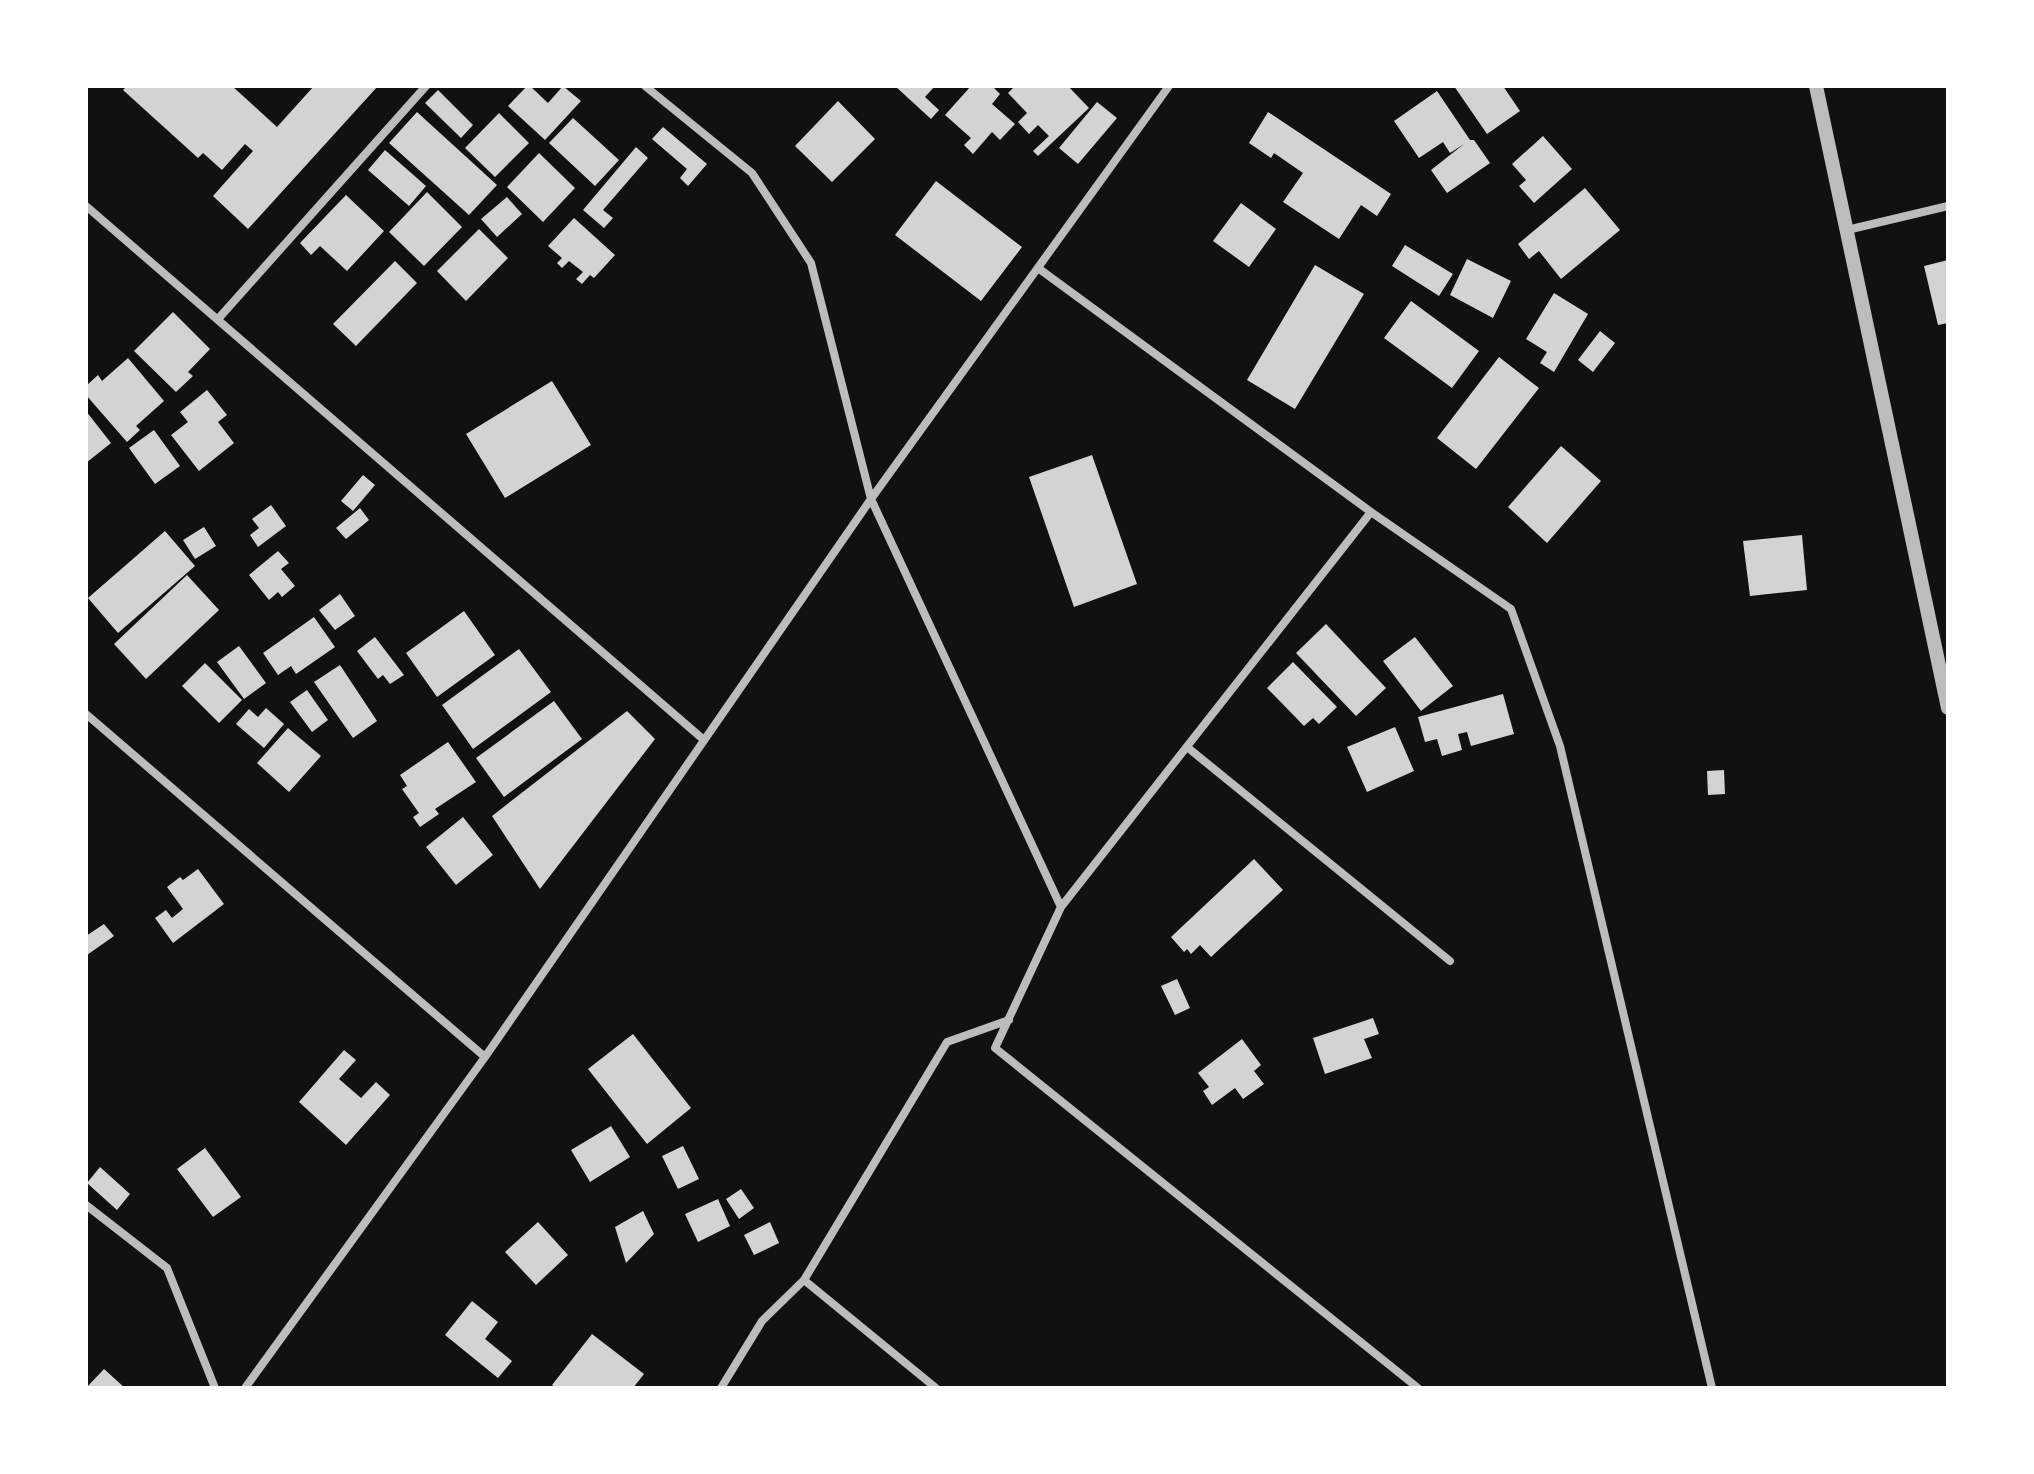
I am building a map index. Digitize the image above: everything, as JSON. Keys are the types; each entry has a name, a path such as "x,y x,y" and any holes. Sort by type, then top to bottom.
{"street":[{"path":"218,319 426,86"},
{"path":"645,86 752,173 811,263 871,499 1061,907"},
{"path":"245,1388 485,1057 871,499 1169,86"},
{"path":"1816,86 1948,708"},
{"path":"86,206 704,740"},
{"path":"1847,230 1948,206"},
{"path":"1038,268 1371,512 1511,609 1560,746 1712,1388"},
{"path":"1371,512 1061,907 995,1048 1418,1388"},
{"path":"86,714 485,1057"},
{"path":"1187,747 1450,961"},
{"path":"721,1388 762,1321 804,1280 947,1042 1009,1020"},
{"path":"86,1205 167,1268 215,1388"},
{"path":"804,1280 936,1388"}],"building":[{"path":"127,86 232,86 277,127 314,86 378,86 248,229 213,196 253,151 245,144 222,170 203,153 198,158 123,90"},
{"path":"527,86 548,103 563,86 581,101 545,140 508,106"},
{"path":"895,86 935,86 925,97 939,110 931,119"},
{"path":"971,86 992,86 1000,94 992,104 1015,124 1000,140 992,132 973,154 964,145 971,138 945,115"},
{"path":"1015,86 1068,86 1089,108 1038,156 1033,151 1049,136 1038,125 1029,134 1018,122 1027,113 1008,93"},
{"path":"1454,86 1503,86 1520,111 1487,134"},
{"path":"438,90 473,125 461,138 425,103"},
{"path":"1437,91 1470,140 1474,140 1490,163 1447,193 1431,170 1464,144 1450,153 1443,142 1419,158 1394,121"},
{"path":"838,101 875,139 832,182 795,146"},
{"path":"1097,102 1117,118 1078,164 1059,148"},
{"path":"417,112 497,185 469,215 389,143"},
{"path":"1268,112 1391,194 1377,216 1361,205 1339,239 1283,202 1303,173 1274,153 1271,158 1249,143"},
{"path":"499,113 529,143 495,177 465,148"},
{"path":"573,118 619,160 595,186 549,143"},
{"path":"663,127 707,164 688,186 680,178 687,169 652,139"},
{"path":"1543,136 1572,169 1534,203 1519,186 1526,180 1512,164"},
{"path":"636,147 648,158 603,210 613,218 604,228 583,210"},
{"path":"385,150 426,186 409,206 368,170"},
{"path":"539,153 575,188 543,222 507,187"},
{"path":"936,181 1022,247 981,301 895,235"},
{"path":"1585,188 1620,230 1561,279 1539,251 1529,259 1518,244"},
{"path":"427,192 462,227 424,266 389,232"},
{"path":"346,195 384,231 347,271 320,246 311,255 300,243"},
{"path":"507,197 522,214 497,237 481,219"},
{"path":"1241,203 1276,229 1249,267 1213,241"},
{"path":"574,218 615,255 594,278 590,275 582,284 576,279 583,272 569,261 562,268 557,263 562,258 548,246"},
{"path":"479,229 508,258 466,301 437,271"},
{"path":"1405,245 1453,274 1439,296 1392,266"},
{"path":"1467,259 1511,281 1493,318 1450,295"},
{"path":"1948,260 1948,323 1938,325 1924,266"},
{"path":"395,261 417,283 356,346 333,324"},
{"path":"1315,265 1364,294 1295,409 1247,380"},
{"path":"1554,293 1588,314 1554,372 1540,363 1547,352 1526,339"},
{"path":"1411,301 1479,351 1452,388 1384,338"},
{"path":"173,312 210,349 188,372 193,376 176,392 134,351"},
{"path":"1600,331 1615,343 1593,372 1578,360"},
{"path":"1499,357 1539,388 1476,469 1437,438"},
{"path":"128,358 164,401 136,426 140,430 127,442 86,395 86,386 98,375 102,381"},
{"path":"552,381 591,445 505,498 466,434"},
{"path":"207,390 227,415 218,422 234,443 199,471 171,435 188,422 180,412"},
{"path":"86,411 111,443 86,463"},
{"path":"154,430 180,466 155,484 129,448"},
{"path":"1561,446 1601,481 1547,543 1508,507"},
{"path":"1092,455 1137,584 1074,607 1029,477"},
{"path":"363,475 375,485 353,511 341,501"},
{"path":"271,505 286,526 258,547 250,535 259,528 252,519"},
{"path":"360,508 369,520 346,539 336,528"},
{"path":"204,527 216,546 195,559 183,540"},
{"path":"165,531 195,566 118,633 88,598"},
{"path":"1802,535 1807,590 1750,596 1743,541"},
{"path":"278,551 289,563 281,569 295,586 282,597 278,592 269,600 249,575"},
{"path":"187,575 219,610 146,679 114,644"},
{"path":"340,594 355,616 335,630 319,610"},
{"path":"464,611 495,655 437,697 406,653"},
{"path":"314,617 335,647 296,674 291,666 278,675 263,653"},
{"path":"1326,624 1386,688 1356,716 1296,653"},
{"path":"375,637 404,675 390,684 383,675 378,679 357,651"},
{"path":"1415,637 1453,686 1421,711 1383,661"},
{"path":"239,646 266,683 244,699 217,662"},
{"path":"519,649 551,692 473,749 442,705"},
{"path":"1293,662 1337,707 1319,724 1313,718 1304,726 1267,688"},
{"path":"205,663 242,700 219,723 182,686"},
{"path":"340,665 377,721 353,738 314,682"},
{"path":"307,690 328,720 312,732 290,702"},
{"path":"1503,694 1514,734 1471,746 1467,732 1458,734 1462,750 1442,756 1437,739 1425,742 1418,717"},
{"path":"554,701 582,739 504,797 476,758"},
{"path":"266,708 284,724 264,748 236,724 249,709 258,717"},
{"path":"627,711 655,739 540,889 492,816"},
{"path":"1395,727 1414,771 1367,792 1347,747"},
{"path":"288,728 321,756 289,792 257,763"},
{"path":"448,742 476,782 435,809 439,814 420,827 413,817 419,813 402,789 407,786 400,775"},
{"path":"1724,770 1725,794 1708,795 1707,771"},
{"path":"463,817 493,855 456,885 426,847"},
{"path":"1254,859 1283,890 1211,957 1200,945 1191,954 1187,949 1184,952 1171,937"},
{"path":"198,869 224,904 173,943 155,918 166,910 172,918 183,909 167,887"},
{"path":"104,924 114,936 87,955 86,936"},
{"path":"1177,979 1190,1008 1175,1015 1161,986"},
{"path":"1373,1018 1379,1034 1364,1039 1372,1058 1325,1074 1313,1038"},
{"path":"633,1034 691,1108 647,1144 588,1069"},
{"path":"1242,1039 1261,1065 1254,1071 1264,1084 1243,1099 1235,1088 1212,1105 1203,1091 1209,1087 1198,1073"},
{"path":"344,1050 356,1060 339,1079 361,1098 376,1082 390,1095 346,1145 299,1102"},
{"path":"611,1126 630,1157 590,1182 571,1150"},
{"path":"683,1146 699,1179 678,1189 662,1156"},
{"path":"205,1148 241,1197 213,1217 177,1169"},
{"path":"100,1167 130,1194 117,1210 87,1183"},
{"path":"741,1189 754,1208 739,1219 726,1199"},
{"path":"718,1199 730,1226 698,1242 685,1214"},
{"path":"643,1211 654,1234 626,1263 615,1227"},
{"path":"538,1222 568,1255 536,1285 505,1252"},
{"path":"770,1222 779,1243 754,1255 744,1235"},
{"path":"472,1301 498,1322 485,1339 512,1361 498,1378 445,1335"},
{"path":"592,1334 644,1374 633,1388 556,1388 552,1385"},
{"path":"104,1369 125,1388 86,1388"}]}
